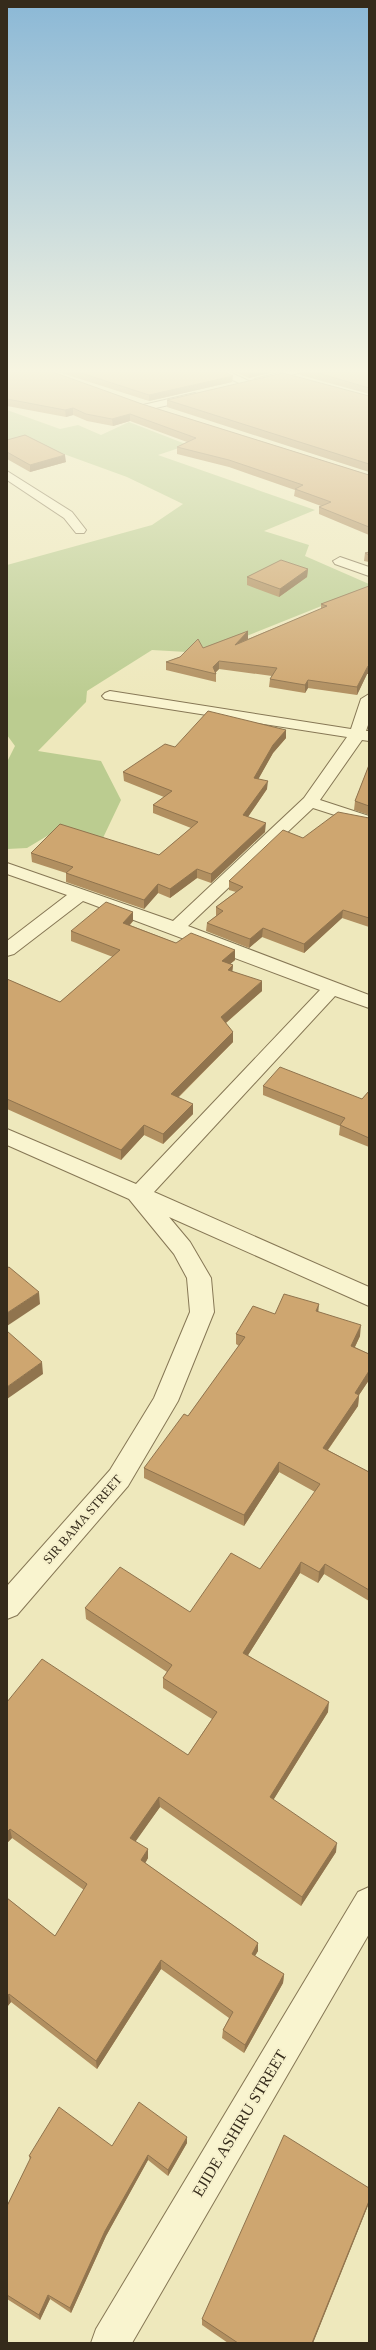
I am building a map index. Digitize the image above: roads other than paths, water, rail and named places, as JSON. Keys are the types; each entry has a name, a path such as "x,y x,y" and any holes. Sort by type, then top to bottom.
{"street":[{"path":"17,481 68,514 80,530"},
{"path":"7,486 21,483"},
{"path":"340,561 369,572"},
{"path":"110,696 363,736"},
{"path":"176,928 310,802 363,736 369,699"},
{"path":"310,802 369,821"},
{"path":"7,868 79,895 176,928 369,1002"},
{"path":"7,950 79,895"},
{"path":"138,1196 332,988"},
{"path":"7,1136 138,1196 369,1297"},
{"name":"SIR BAMA STREET","path":"7,1606 119,1478 165,1401 202,1312 199,1278 182,1248 138,1196"},
{"name":"EJIDE ASHIRU STREET","path":"110,2343 369,1903"}]}
